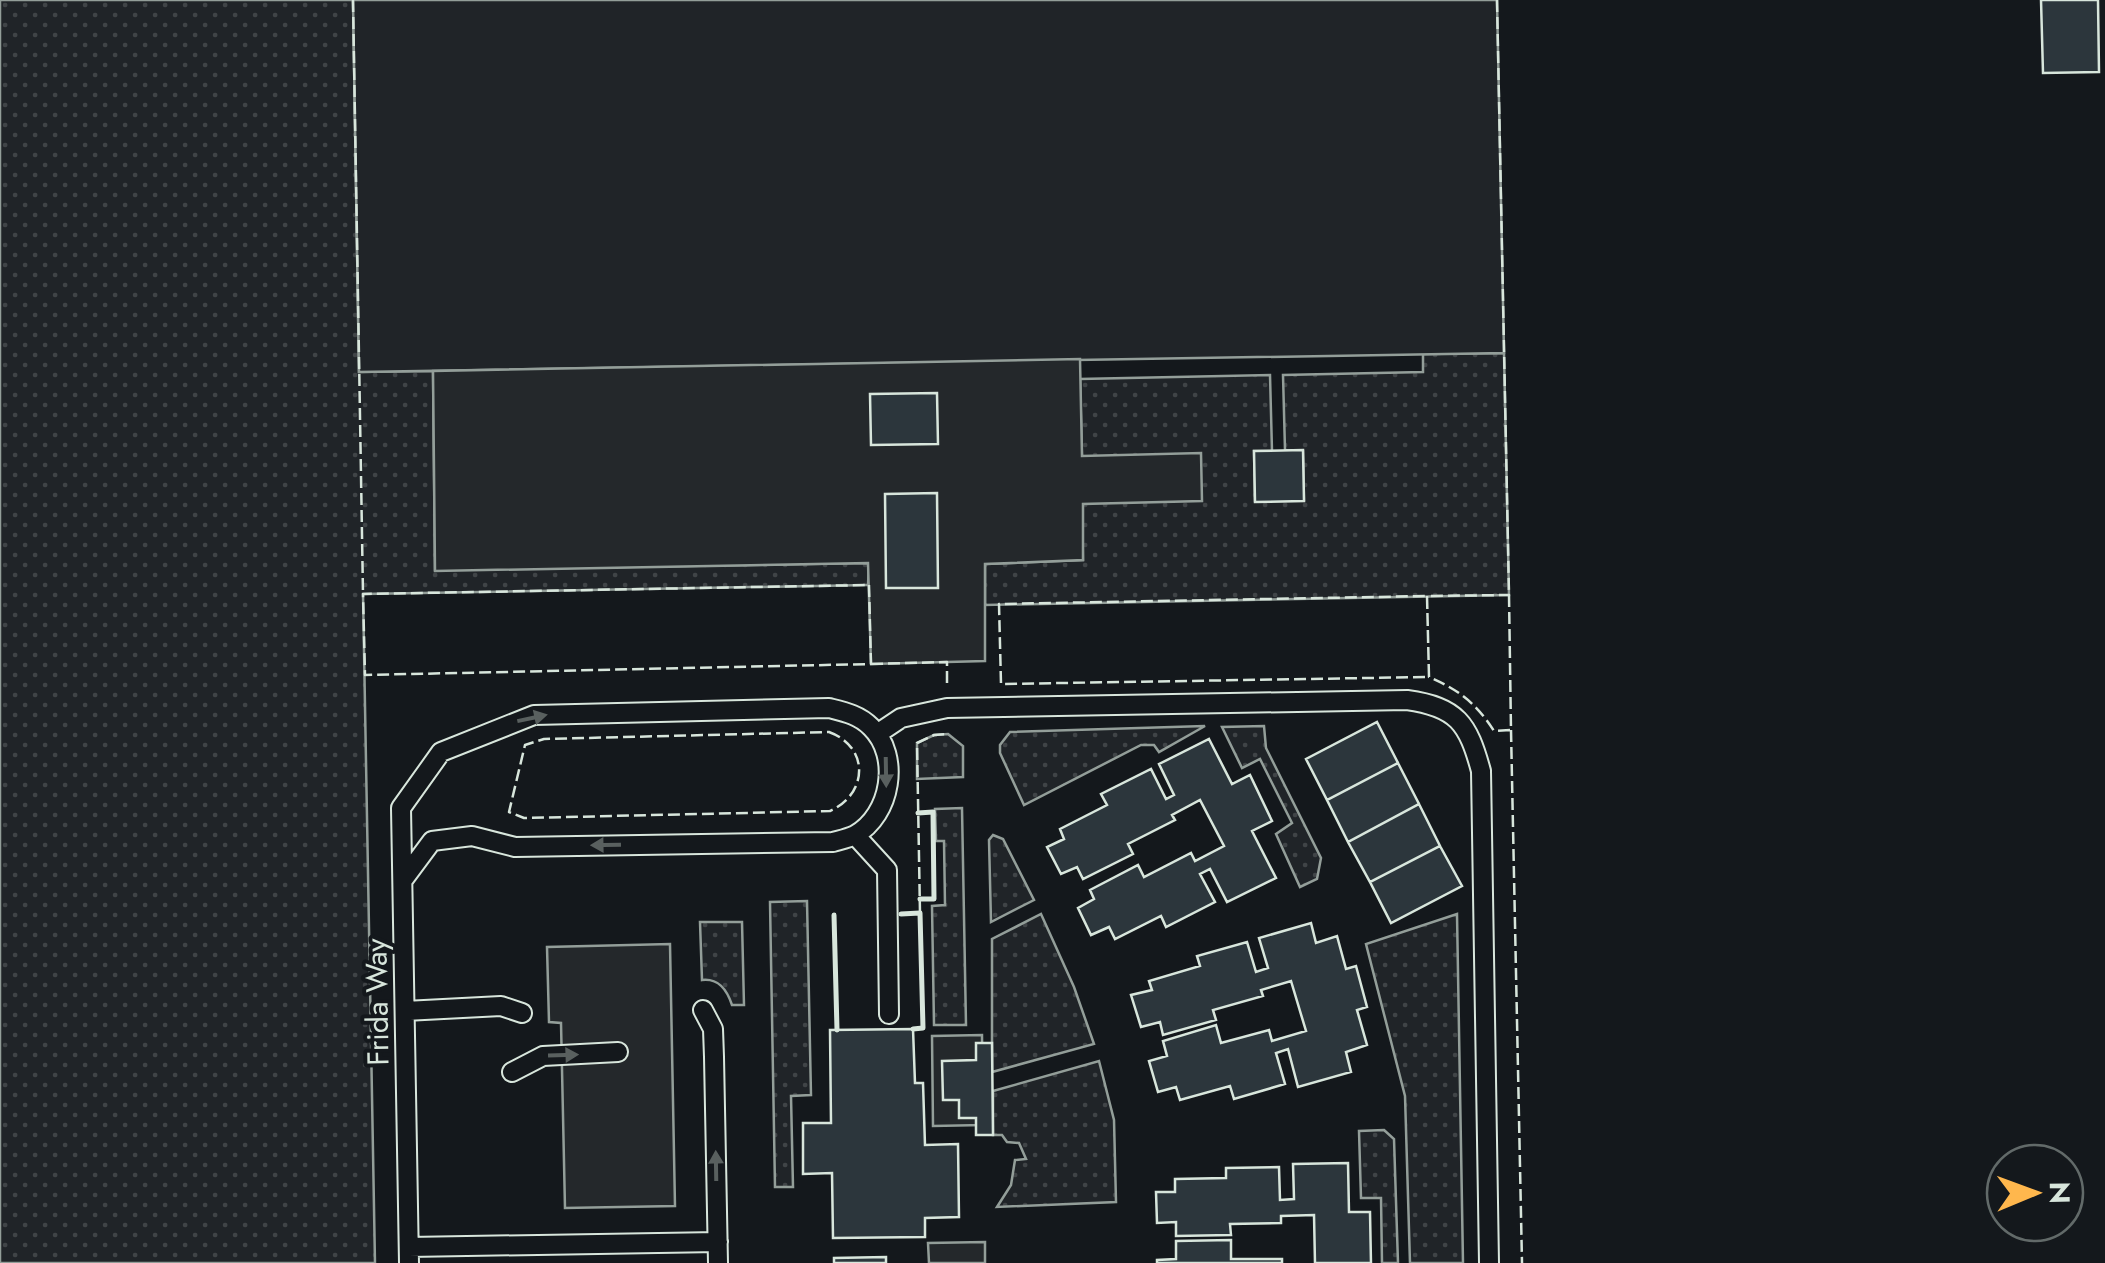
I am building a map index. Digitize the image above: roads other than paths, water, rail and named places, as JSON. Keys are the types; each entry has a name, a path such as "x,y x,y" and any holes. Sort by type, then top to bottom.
{"lane":[{"path":"403,880 432,841 472,836 516,846 833,842 855,835 874,819 886,798 889,773 885,748 877,734 901,718 948,708 1407,700 1437,704 1459,720 1473,742 1480,771 1489,1263"},
{"name":"Frida Way","path":"409,1255 402,808 441,752 534,715 829,708 854,714 877,734"},
{"path":"855,835 887,870 889,1014"},
{"path":"405,1011 501,1006 522,1013"},
{"path":"704,1010 714,1043 718,1263"},
{"path":"512,1072 543,1056 618,1052"},
{"path":"409,1255 718,1242"}]}
